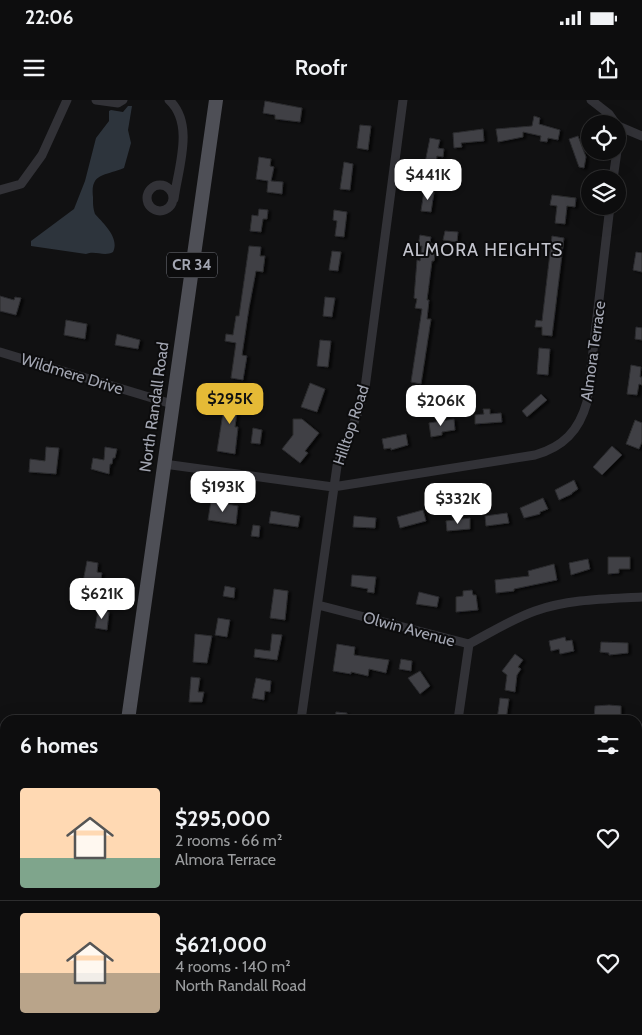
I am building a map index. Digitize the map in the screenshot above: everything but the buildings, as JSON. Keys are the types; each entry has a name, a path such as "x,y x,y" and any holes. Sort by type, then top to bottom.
{"main road":[{"name":"North Randall Road","path":"129,715 216,100"}],"street":[{"path":"0,190 21,184 42,155 68,100"},
{"path":"96,100 118,103 123,100"},
{"path":"169,100 174,105 184,130 174,199"},
{"name":"Hilltop Road","path":"302,715 333,487 339,457 358,412 364,388 403,100"},
{"path":"591,100 610,115"},
{"path":"626,130 642,136"},
{"name":"Almora Terrace","path":"164,464 333,487 535,455 555,448 567,440 580,422 588,396 609,215"},
{"name":"Wildmere Drive","path":"0,352 172,404"},
{"name":"Olwin Avenue","path":"318,605 469,644 522,616 543,608 574,602 642,596"},
{"path":"459,715 469,644"}],"shaded area":[{"path":"128,106 132,106 128,130 131,143 124,168 101,176 94,183 93,189 95,214 112,236 115,247 113,252 86,254 31,246 31,241 74,209 85,181 96,138 109,121 109,111 123,112"}],"district":[{"name":"ALMORA HEIGHTS","path":"483,250"}]}
